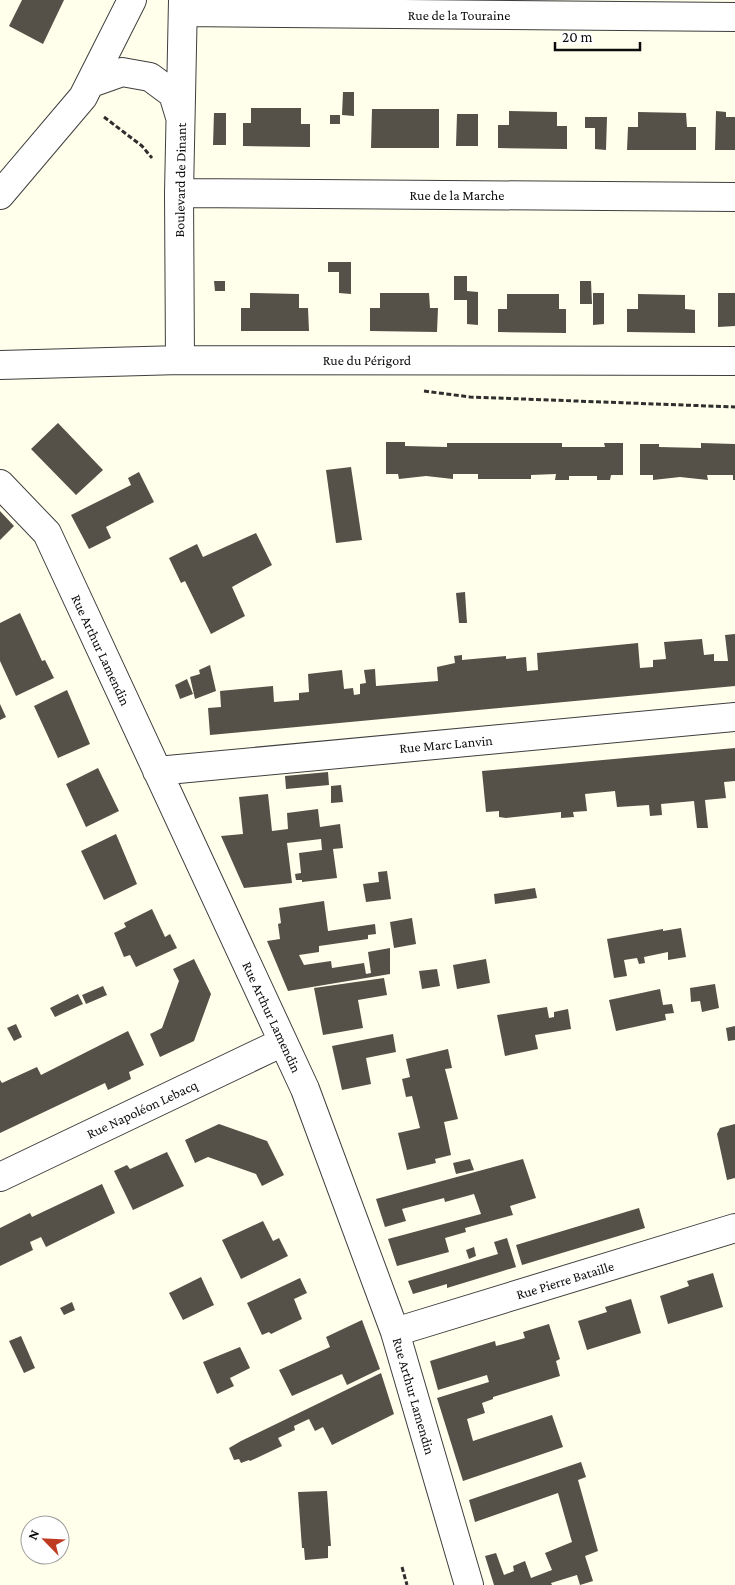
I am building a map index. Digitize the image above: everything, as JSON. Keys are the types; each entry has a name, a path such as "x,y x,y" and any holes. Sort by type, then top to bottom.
{"street":[{"path":"0,195 87,90 132,0"},
{"name":"Rue de la Touraine","path":"183,6 735,17"},
{"name":"Boulevard de Dinant","path":"180,360 179,193 183,6"},
{"path":"87,90 122,72 150,77 174,94 181,119"},
{"name":"Rue de la Marche","path":"179,193 735,196"},
{"name":"Rue du Périgord","path":"0,365 180,360 735,360"},
{"name":"Rue Arthur Lamendin","path":"0,484 47,533 304,1089 395,1332 469,1585"},
{"name":"Rue Marc Lanvin","path":"157,771 735,717"},
{"name":"Rue Napoléon Lebacq","path":"0,1176 283,1042"},
{"name":"Rue Pierre Bataille","path":"395,1332 735,1228"}],"path":[{"path":"87,90 115,127 142,146 152,159"},
{"path":"423,391 470,397 735,407"},
{"path":"402,1567 407,1585"}],"building":[{"path":"22,0 64,0 43,44 9,26"},
{"path":"343,92 354,92 354,116 342,115"},
{"path":"251,108 301,108 301,124 310,124 310,147 243,146 243,123 251,123"},
{"path":"372,109 439,109 439,148 371,148"},
{"path":"509,111 557,112 557,126 567,126 567,149 498,148 498,125 509,125"},
{"path":"716,111 726,112 726,117 735,117 735,150 715,150"},
{"path":"638,112 686,113 687,127 696,127 696,150 627,150 628,127 638,127"},
{"path":"214,113 226,113 226,145 213,145"},
{"path":"457,114 478,114 478,146 456,146"},
{"path":"330,115 340,115 340,124 330,124"},
{"path":"585,117 607,117 606,150 595,149 595,128 585,128"},
{"path":"328,262 351,262 351,294 339,293 339,272 328,272"},
{"path":"454,276 467,276 467,291 478,292 478,325 467,324 467,300 454,300"},
{"path":"214,281 225,281 225,291 215,291"},
{"path":"580,281 591,281 592,304 580,304"},
{"path":"250,293 299,294 299,308 308,308 309,331 241,331 241,308 250,308"},
{"path":"380,293 429,293 430,308 438,308 437,332 370,331 370,308 380,308"},
{"path":"593,293 604,293 604,324 593,325"},
{"path":"718,293 735,293 735,326 718,327"},
{"path":"507,294 559,294 559,309 566,309 566,333 498,332 498,309 507,309"},
{"path":"638,294 685,295 685,309 695,310 695,333 627,332 627,309 638,309"},
{"path":"58,423 103,470 76,495 31,449"},
{"path":"386,442 405,442 405,446 447,447 447,443 562,443 562,447 605,447 604,443 623,443 623,475 611,475 610,480 597,480 597,476 569,476 569,480 555,480 556,474 531,475 531,479 478,479 478,474 453,474 453,479 426,476 399,479 398,474 386,474"},
{"path":"701,443 735,444 735,480 733,480 733,475 707,475 708,480 680,477 653,480 653,475 640,475 640,444 659,444 659,447 701,448"},
{"path":"351,467 362,540 336,543 326,470"},
{"path":"139,472 154,502 106,527 111,538 89,549 71,515 131,485 128,478"},
{"path":"0,511 14,526 0,540"},
{"path":"256,533 272,565 232,587 245,616 211,634 185,581 181,583 169,558 197,544 203,557"},
{"path":"465,592 467,623 459,623 456,593"},
{"path":"20,613 42,661 45,660 54,678 16,696 0,661 0,623"},
{"path":"735,634 735,686 210,735 208,708 221,707 220,691 273,686 274,702 299,700 299,693 309,692 308,674 342,670 344,689 353,688 354,695 360,694 360,684 366,683 364,670 375,669 376,686 438,681 437,667 455,663 454,656 462,655 462,660 506,656 506,659 526,657 527,671 538,670 537,653 638,643 640,668 653,667 653,660 666,659 664,642 702,639 704,655 714,654 714,661 728,661 725,635"},
{"path":"210,665 216,691 195,699 190,677 200,674 199,670"},
{"path":"187,679 193,694 180,699 175,685"},
{"path":"67,690 90,744 58,758 34,706"},
{"path":"0,704 6,717 0,720"},
{"path":"735,748 735,781 724,782 726,798 705,800 708,828 697,828 694,801 661,804 662,815 650,816 649,805 617,807 615,791 585,794 587,811 573,812 574,817 561,818 561,812 506,818 499,817 499,811 486,812 482,771"},
{"path":"98,768 119,811 86,827 66,784"},
{"path":"328,772 329,785 286,789 285,776"},
{"path":"341,785 343,802 331,803 331,786"},
{"path":"268,794 272,831 288,829 287,813 318,809 320,827 340,824 343,848 333,849 337,878 302,882 302,880 296,880 295,874 301,873 299,853 322,850 321,839 287,843 292,883 244,888 221,836 243,834 239,797"},
{"path":"116,834 137,884 104,900 81,851"},
{"path":"387,871 391,899 366,902 363,884 379,882 378,872"},
{"path":"535,888 537,898 495,904 494,894"},
{"path":"324,901 328,931 375,924 376,934 368,935 368,939 319,946 319,952 299,955 304,965 331,961 332,968 364,963 366,974 371,973 368,952 390,948 390,974 288,991 267,941 280,939 278,924 281,923 279,908"},
{"path":"152,909 165,937 170,934 177,948 136,967 130,955 124,957 114,933 126,927 124,923"},
{"path":"412,918 416,944 394,948 390,922"},
{"path":"681,928 686,957 668,960 668,952 644,957 645,963 639,964 637,958 624,960 627,976 614,978 607,939 663,929 663,931"},
{"path":"194,959 211,994 194,1041 160,1057 150,1034 162,1028 179,981 173,969"},
{"path":"486,959 490,983 457,989 453,965"},
{"path":"437,969 440,986 422,989 419,971"},
{"path":"384,978 387,995 358,1000 363,1028 323,1035 314,988"},
{"path":"715,984 719,1008 702,1012 700,1001 691,1002 690,988"},
{"path":"103,986 107,995 86,1004 82,995"},
{"path":"660,989 663,1005 672,1004 674,1013 665,1014 666,1020 616,1031 609,1000"},
{"path":"78,994 83,1004 55,1017 50,1008"},
{"path":"547,1007 549,1018 554,1017 554,1012 568,1009 571,1029 535,1035 538,1049 505,1056 497,1015"},
{"path":"16,1024 22,1037 14,1041 7,1028"},
{"path":"735,1026 735,1040 728,1041 726,1028"},
{"path":"128,1031 144,1065 129,1072 131,1079 108,1090 105,1083 0,1133 0,1080 2,1083 37,1067 41,1075"},
{"path":"393,1034 396,1052 366,1058 371,1084 342,1090 332,1046"},
{"path":"448,1049 452,1068 445,1069 458,1119 444,1122 451,1155 435,1159 436,1163 407,1170 398,1133 420,1128 412,1096 406,1097 402,1079 410,1077 406,1059"},
{"path":"219,1124 267,1141 284,1175 262,1186 256,1174 208,1157 195,1163 185,1140"},
{"path":"735,1124 735,1178 727,1180 717,1134 720,1128"},
{"path":"167,1152 184,1186 133,1210 114,1171 127,1165 130,1169"},
{"path":"470,1159 474,1170 456,1174 453,1163"},
{"path":"523,1159 536,1198 510,1206 513,1215 465,1228 466,1232 445,1238 449,1252 397,1266 388,1239 481,1214 474,1194 445,1202 444,1198 402,1209 406,1221 385,1227 376,1199"},
{"path":"102,1184 115,1213 46,1247 41,1237 30,1242 33,1250 0,1266 0,1228 30,1213 32,1217"},
{"path":"639,1208 645,1228 522,1265 516,1245"},
{"path":"263,1221 273,1241 279,1238 288,1256 241,1279 222,1240"},
{"path":"507,1238 516,1267 447,1288 447,1284 413,1294 408,1281 498,1254 494,1242"},
{"path":"474,1247 476,1256 469,1259 466,1250"},
{"path":"713,1273 723,1307 668,1324 660,1296 689,1286 687,1281"},
{"path":"201,1277 214,1305 183,1320 169,1293"},
{"path":"300,1278 307,1293 294,1299 302,1319 271,1334 269,1332 262,1335 247,1303"},
{"path":"631,1299 641,1333 587,1350 578,1321 607,1312 605,1307"},
{"path":"72,1302 75,1310 64,1315 60,1308"},
{"path":"362,1320 380,1369 347,1385 342,1374 292,1396 279,1370 330,1347 326,1337"},
{"path":"549,1324 560,1359 556,1361 560,1376 493,1397 493,1399 482,1403 485,1413 467,1419 473,1441 552,1415 563,1447 463,1481 437,1398 489,1382 487,1375 438,1390 430,1361 495,1341 496,1346 525,1338 523,1332"},
{"path":"21,1336 35,1368 24,1373 9,1341"},
{"path":"240,1347 250,1368 230,1378 234,1386 217,1394 203,1362"},
{"path":"381,1373 394,1414 332,1445 323,1427 315,1431 309,1419 294,1426 295,1430 278,1438 282,1446 250,1461 241,1463 239,1459 234,1460 229,1448"},
{"path":"581,1462 586,1477 578,1480 598,1551 585,1556 593,1581 580,1585 577,1575 551,1583 552,1585 494,1585 485,1556 496,1553 504,1575 514,1571 513,1566 525,1561 531,1578 552,1570 545,1553 572,1542 558,1493 475,1522 469,1500"},
{"path":"327,1491 331,1546 328,1546 328,1558 305,1560 304,1548 302,1548 298,1492"}]}
